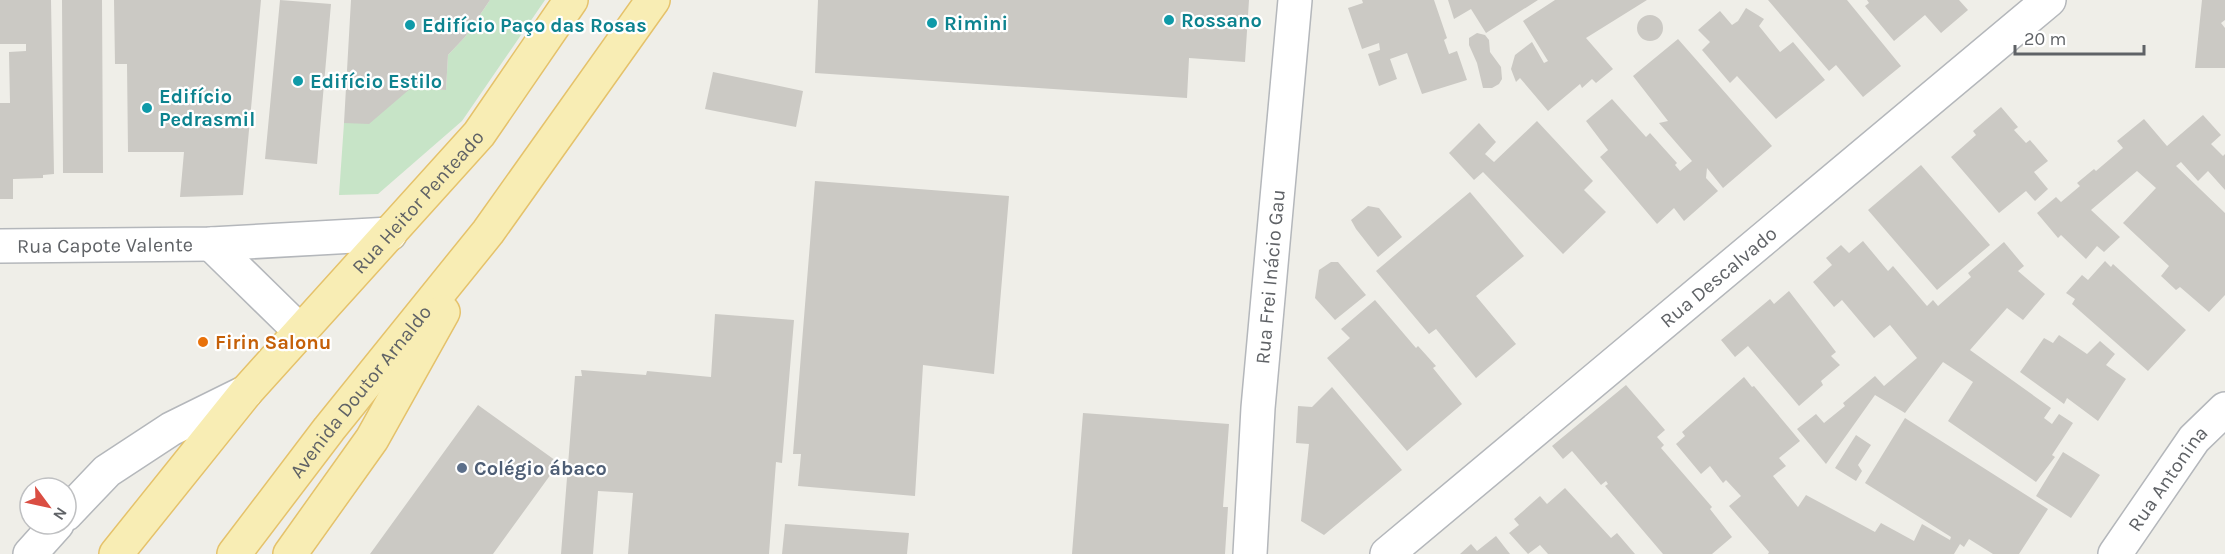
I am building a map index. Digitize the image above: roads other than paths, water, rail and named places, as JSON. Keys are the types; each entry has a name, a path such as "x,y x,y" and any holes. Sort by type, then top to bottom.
{"main road":[{"name":"Rua Heitor Penteado","path":"116,554 246,392 479,135 571,0"},
{"path":"291,554 372,439 488,232 653,0"},
{"name":"Avenida Doutor Arnaldo","path":"234,554 328,429 488,232"}],"street":[{"name":"Rua Frei Inácio Gau","path":"1250,554 1258,408 1295,0"},
{"name":"Rua Descalvado","path":"1387,554 2049,0"},
{"name":"Rua Capote Valente","path":"0,246 211,244 390,234"},
{"name":"Rua Capote Valente","path":"211,244 301,332"},
{"name":"Rua Heitor Penteado","path":"78,501 107,471 171,429 246,392"},
{"name":"Rua Antonina","path":"2115,554 2194,439 2225,409"},
{"path":"30,554 46,536"}],"place":[{"name":"Rossano","path":"1169,20"},
{"name":"Rimini","path":"932,23"},
{"name":"Edifício Paço das Rosas","path":"410,25"},
{"name":"Edifício Estilo","path":"298,81"},
{"name":"Edifício Pedrasmil","path":"147,108"},
{"name":"Firin Salonu","path":"203,342"},
{"name":"Colégio ábaco","path":"462,468"}]}
